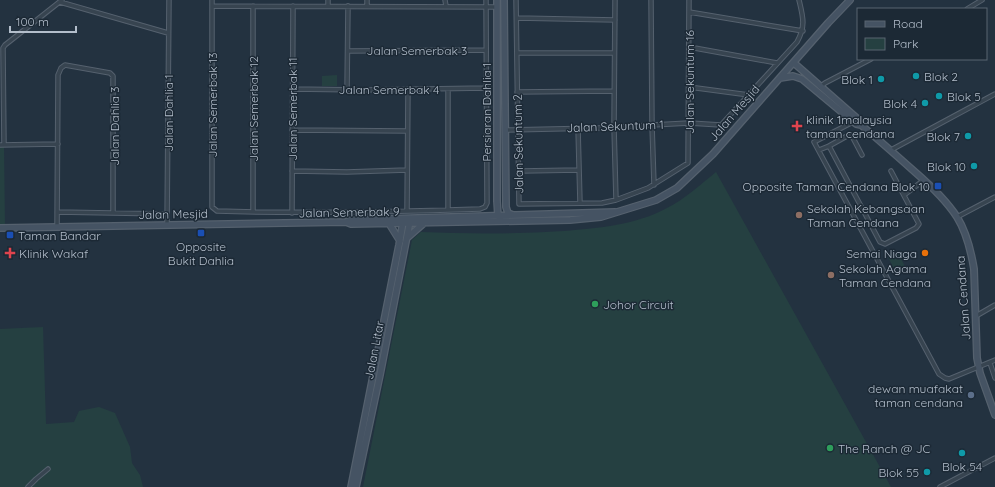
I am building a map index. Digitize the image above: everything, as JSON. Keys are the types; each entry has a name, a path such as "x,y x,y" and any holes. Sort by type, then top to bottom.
{"main road":[{"name":"Persiaran Dahlia 1","path":"496,0 498,216"},
{"name":"Persiaran Dahlia 1","path":"504,0 507,210 513,216"},
{"name":"Jalan Mesjid","path":"410,221 424,224 570,220 601,217 656,200 677,188 712,154 850,0"},
{"name":"Jalan Cendana","path":"794,62 819,89 855,120 856,124 861,125 924,180 939,195 957,217 967,239 972,256 974,269 977,358 995,415"},
{"name":"Jalan Cendana","path":"780,78 793,76 802,79 819,89"},
{"path":"497,201 502,205 507,201"},
{"name":"Jalan Mesjid","path":"0,228 346,222 351,220 410,221 615,212"},
{"path":"498,216 503,222"},
{"name":"Jalan Mesjid","path":"346,222 351,224 390,225 403,221"},
{"name":"Jalan Litar","path":"351,487 403,221"},
{"name":"Jalan Litar","path":"356,487 380,375 410,221"},
{"path":"407,238 424,224"},
{"path":"390,225 400,241"}],"street":[{"name":"Jalan Dahlia 1","path":"167,225 169,0"},
{"name":"Jalan Semerbak 13","path":"212,0 212,206 214,210"},
{"path":"328,0 328,6"},
{"path":"366,0 367,6"},
{"path":"445,0 446,6"},
{"path":"486,0 486,88"},
{"name":"Jalan Sekuntum 2","path":"516,0 518,204 602,203 616,200 633,195 654,185 688,163"},
{"path":"615,0 614,127 616,200"},
{"path":"651,0 654,185"},
{"name":"Jalan Sekuntum 16","path":"688,163 689,0"},
{"path":"688,87 749,95 797,42 802,31 803,20 799,0"},
{"path":"969,8 982,0"},
{"path":"57,227 58,144 2,144 3,48 61,1 168,33"},
{"path":"212,6 497,7"},
{"name":"Jalan Semerbak 12","path":"253,6 253,212"},
{"name":"Jalan Semerbak 11","path":"292,213 293,6"},
{"path":"347,90 348,6"},
{"path":"689,12 802,31"},
{"path":"517,18 615,20"},
{"path":"689,47 777,63"},
{"name":"Jalan Semerbak 3","path":"348,51 486,50"},
{"path":"517,53 614,53"},
{"path":"819,89 824,83 869,60"},
{"name":"Jalan Dahlia 3","path":"58,144 58,75 61,68 67,64 111,73 114,76 113,213"},
{"name":"Jalan Semerbak 9","path":"214,210 292,213 448,210 480,209 485,207 487,203 486,88"},
{"name":"Jalan Semerbak 4","path":"292,89 347,90 486,88"},
{"path":"407,211 408,89"},
{"path":"448,89 448,210"},
{"path":"517,92 614,91"},
{"path":"891,150 995,94"},
{"name":"Jalan Sekuntum 1","path":"505,130 688,123 718,125 724,123 749,95"},
{"path":"855,120 814,142 940,376 949,379 995,360"},
{"path":"578,128 580,203"},
{"path":"292,130 407,131"},
{"path":"819,150 847,136 851,136 854,138 862,155"},
{"path":"829,146 880,242 883,244 918,226 918,222 891,171"},
{"path":"292,171 346,172 407,170"},
{"path":"521,171 579,170"},
{"path":"904,195 924,180"},
{"path":"957,217 995,197"},
{"path":"57,212 167,214"},
{"path":"976,316 995,305"},
{"path":"990,363 995,378"},
{"path":"940,487 995,458"},
{"path":"28,487 48,469"}],"green space":[{"path":"337,75 337,86 322,86 322,76"},
{"path":"0,145 4,145 5,228 0,228"},
{"name":"Johor Circuit","path":"716,172 891,487 363,487 412,240 421,232 546,232 590,229 617,225 655,214 674,204 692,192"},
{"path":"897,252 905,266 895,271 888,257"},
{"path":"43,327 46,424 74,422 79,411 99,407 115,413 130,447 132,463 140,475 143,487 0,487 0,329"}],"place":[{"name":"Blok 2","path":"916,76"},
{"name":"Blok 1","path":"881,79"},
{"name":"Blok 5","path":"939,96"},
{"name":"Blok 4","path":"925,103"},
{"name":"klinik 1malaysia taman cendana","path":"797,126"},
{"name":"Blok 7","path":"968,136"},
{"name":"Blok 10","path":"974,166"},
{"name":"Opposite Taman Cendana Blok 10","path":"938,186"},
{"name":"Sekolah Kebangsaan Taman Cendana","path":"799,215"},
{"name":"Opposite Bukit Dahlia","path":"201,233"},
{"name":"Taman Bandar","path":"10,235"},
{"name":"Klinik Wakaf","path":"10,253"},
{"name":"Semai Niaga","path":"925,253"},
{"name":"Sekolah Agama Taman Cendana","path":"831,275"},
{"name":"Johor Circuit","path":"595,304"},
{"name":"dewan muafakat taman cendana","path":"971,395"},
{"name":"The Ranch @ JC","path":"830,448"},
{"name":"Blok 54","path":"962,453"},
{"name":"Blok 55","path":"927,472"}]}
